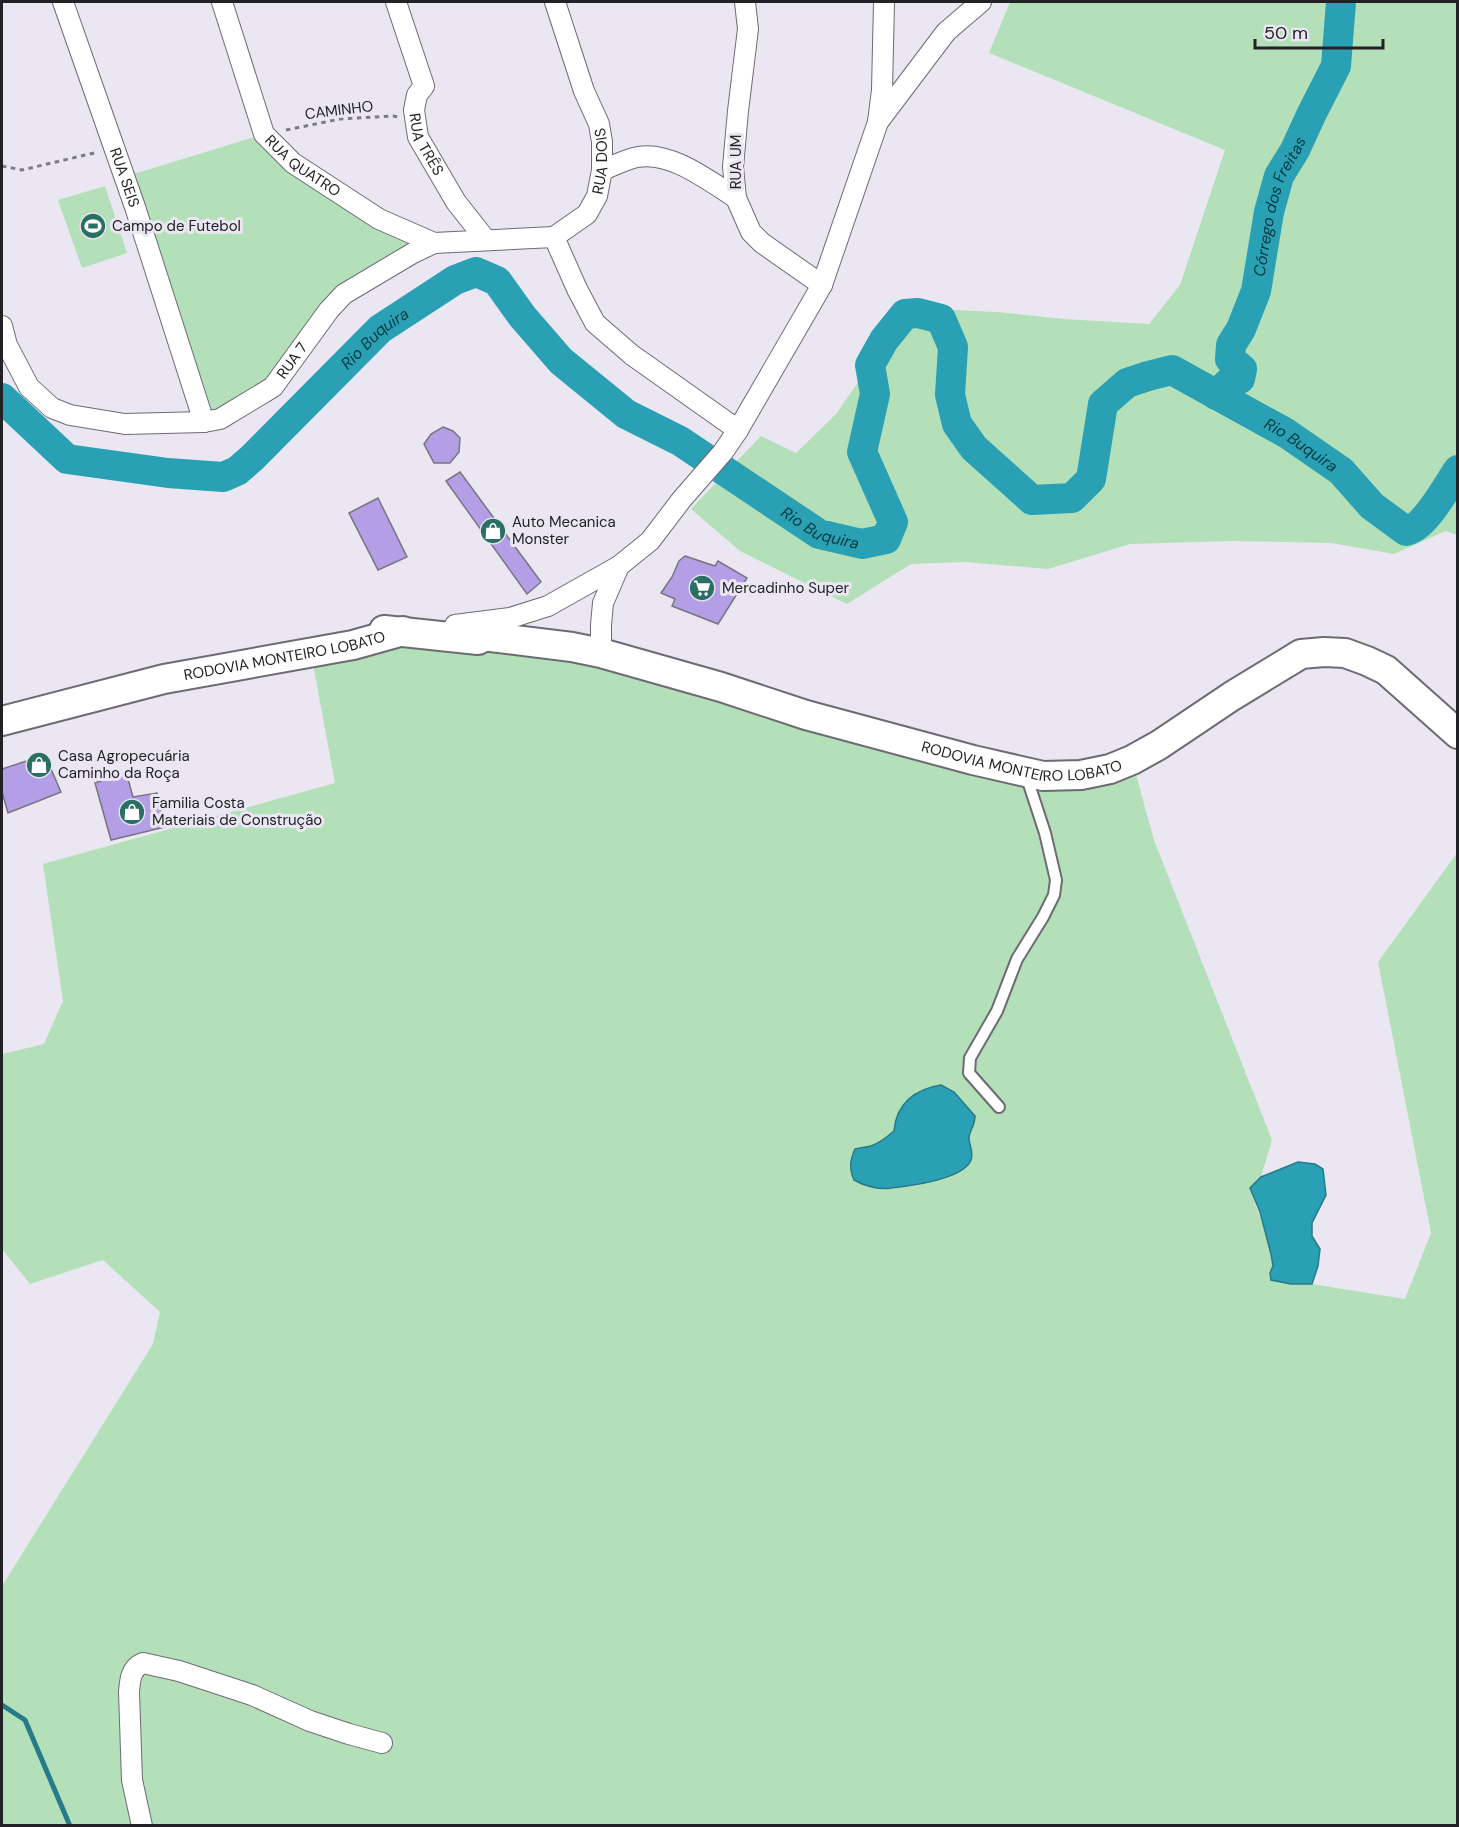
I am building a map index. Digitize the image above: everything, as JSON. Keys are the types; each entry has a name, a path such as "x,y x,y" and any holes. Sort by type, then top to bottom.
{"main road":[{"name":"RODOVIA MONTEIRO LOBATO","path":"2,721 164,679 353,645 404,631 459,637 474,635 601,652 818,718 973,760 1043,776 1081,775 1110,769 1131,760 1159,745 1232,696 1301,654 1345,653 1386,670 1458,734"}],"street":[{"name":"RUA QUATRO","path":"222,2 264,134 293,163 379,219 434,243"},
{"name":"RUA TRÊS","path":"396,2 424,86 417,95 414,110 418,137 456,202 486,240"},
{"name":"RUA DOIS","path":"554,237 587,214 597,196 602,170 602,142 599,124 584,91 555,2"},
{"name":"RUA UM","path":"745,2 748,29 733,166 736,198 751,232 762,243 822,285"},
{"path":"404,631 510,618 548,606 619,566 650,541 723,452 822,285 878,122 882,90 884,2"},
{"path":"878,122 946,32 981,2"},
{"name":"RUA SEIS","path":"70,4 114,148 204,422"},
{"path":"602,170 637,157 657,156 678,164 736,198"},
{"path":"554,237 595,323 632,355 738,430"},
{"name":"RUA 7","path":"2,326 7,345 29,387 52,408 70,415 125,424 204,422 220,418 273,387 344,294 434,243 554,237"},
{"path":"601,652 603,603 619,566"},
{"path":"142,1826 132,1780 129,1692 134,1669 143,1663 179,1671 252,1695 310,1721 382,1743"}],"lane":[{"path":"999,1107 969,1073 970,1058 997,1011 1017,958 1054,895 1056,880 1045,833 1025,772"}],"path":[{"name":"CAMINHO","path":"264,134 340,119 393,116 416,124"},
{"path":"2,166 21,170 114,148"}],"green space":[{"path":"1010,2 1457,2 1457,535 1446,531 1394,554 1331,543 1232,541 1130,544 1048,569 965,562 911,564 847,604 740,551 691,509 761,436 796,453 836,414 870,365 884,340 918,313 941,319 953,310 1149,324 1180,285 1225,150 989,53"},
{"path":"264,134 425,239 339,289 263,383 209,413 134,174"},
{"name":"Campo de Futebol","path":"105,186 127,253 82,268 58,200"},
{"path":"403,631 542,643 1043,776 1132,760 1154,840 1272,1140 1261,1177 1250,1188 1272,1255 1270,1273 1291,1284 1312,1284 1405,1299 1431,1233 1378,962 1457,853 1457,1825 2,1825 2,1586 153,1344 160,1312 103,1260 30,1284 2,1249 2,1054 44,1044 63,1001 43,864 335,783 311,653"}],"water":[{"path":"941,1085 954,1092 975,1116 969,1138 972,1157 966,1167 958,1173 935,1181 899,1187 877,1188 854,1180 851,1164 855,1149 871,1146 886,1138 894,1131 899,1113 908,1099 923,1090"},
{"path":"1298,1162 1315,1164 1323,1169 1326,1195 1312,1223 1312,1236 1320,1249 1318,1266 1312,1284 1291,1284 1271,1280 1270,1273 1273,1266 1271,1254 1260,1212 1250,1188 1261,1177"}],"building":[{"path":"443,427 453,431 460,438 459,452 450,463 434,463 424,444 431,434"},
{"name":"Auto Mecanica Monster","path":"460,472 541,582 527,594 446,481"},
{"path":"378,498 407,557 378,570 349,513"},
{"name":"Mercadinho Super","path":"685,556 715,566 718,561 747,578 718,624 672,606 675,599 661,593 679,561"},
{"path":"45,755 61,792 8,813 2,792 2,769"},
{"name":"Familia Costa Materiais de Construção","path":"126,772 133,797 157,793 165,827 111,840 95,783"}],"waterway":[{"name":"Córrego dos Freitas","path":"1216,395 1230,381 1240,379 1242,369 1230,359 1231,345 1241,329 1256,291 1269,212 1279,176 1295,150 1336,66 1341,2"},
{"name":"Rio Buquira","path":"2,398 67,459 168,473 223,477 237,471 252,458 380,329 455,280 476,272 497,281 522,316 561,361 626,414 680,441 819,534 862,544 886,539 893,522 862,452 875,394 870,365 884,340 905,314 918,313 941,319 953,347 950,395 957,424 974,448 1032,500 1072,498 1091,479 1103,404 1127,383 1172,370 1286,433 1341,471 1372,506 1406,531 1428,515 1458,470"},
{"path":"2,1705 25,1720 70,1826"}],"place":[{"name":"Campo de Futebol","path":"93,226"},
{"name":"Auto Mecanica Monster","path":"493,531"},
{"name":"Mercadinho Super","path":"702,588"},
{"name":"Casa Agropecuária Caminho da Roça","path":"39,765"},
{"name":"Familia Costa Materiais de Construção","path":"132,812"}]}
